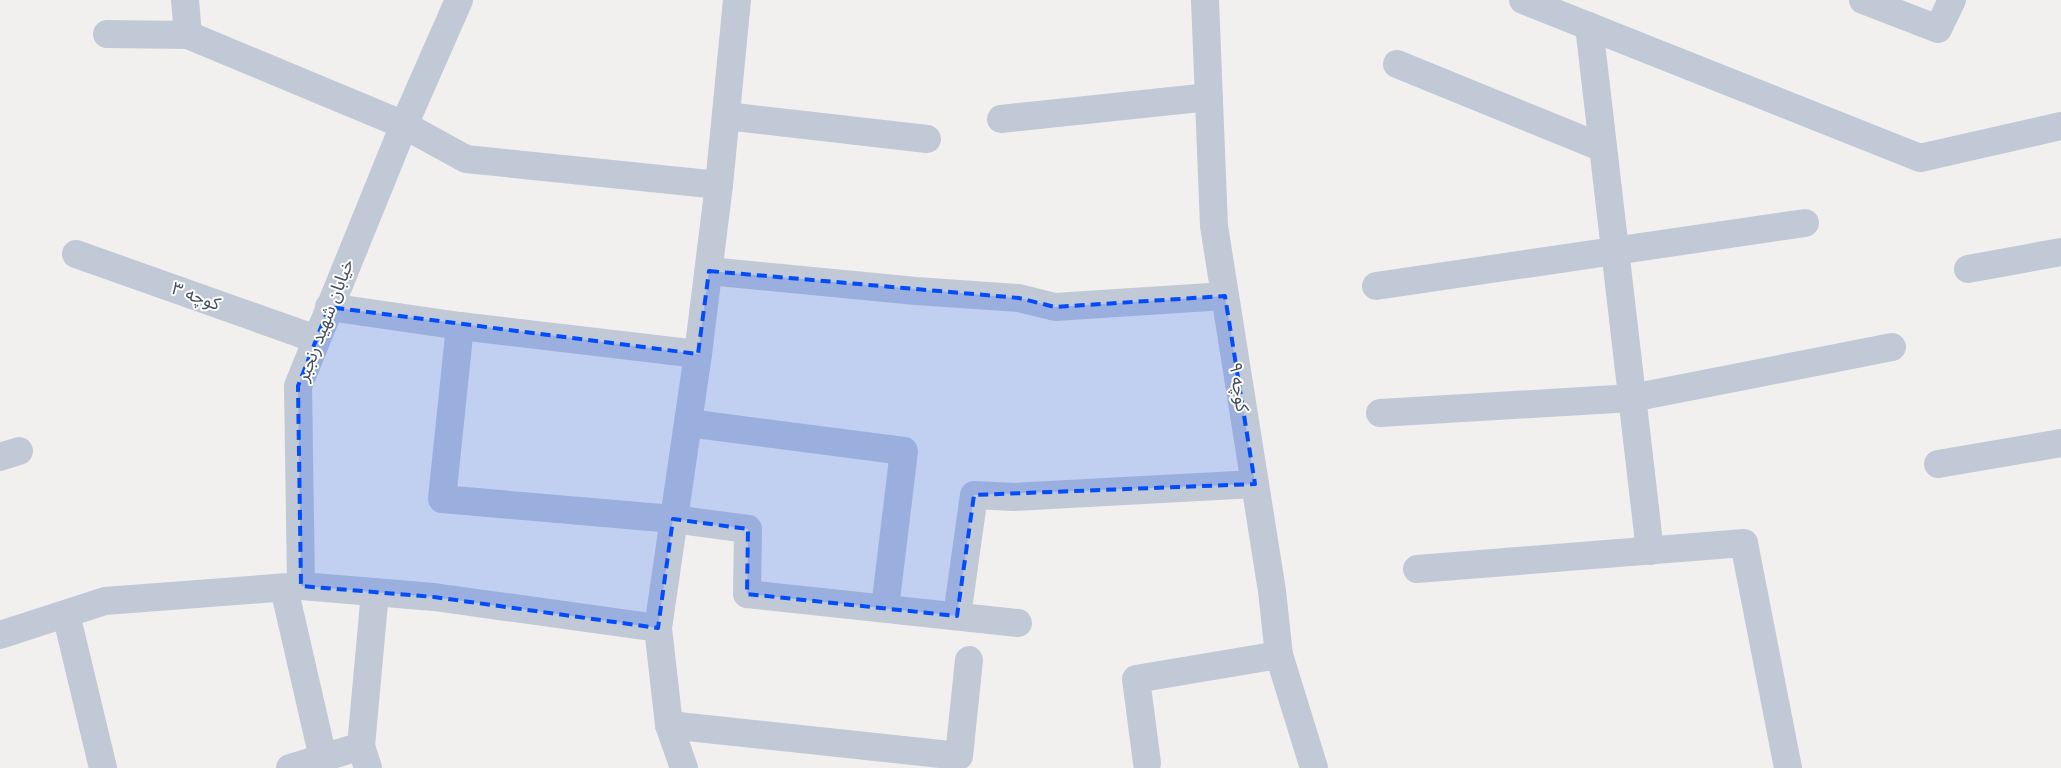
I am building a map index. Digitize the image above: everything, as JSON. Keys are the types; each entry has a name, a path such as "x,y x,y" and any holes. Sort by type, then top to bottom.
{"street":[{"path":"185,0 188,34"},
{"name":"خیابان شهید رنجبر","path":"323,758 292,587 298,386 404,125 459,0"},
{"path":"684,768 669,725 658,628 698,354 720,185 736,0"},
{"name":"کوچه ۹","path":"1205,0 1214,226 1272,591 1279,655 1314,768"},
{"path":"1523,0 1920,158 2061,126"},
{"path":"1863,0 1938,29 1952,0"},
{"path":"1589,26 1650,551"},
{"path":"107,34 188,34 404,125 466,159 720,185"},
{"path":"1397,64 1603,148"},
{"path":"1000,119 1209,97"},
{"path":"726,116 927,139"},
{"path":"1376,286 1805,223"},
{"path":"1968,269 2061,252"},
{"name":"کوچه ۳","path":"76,254 316,339"},
{"path":"708,271 916,292 1019,298 1055,307 1225,296"},
{"path":"329,307 460,326 698,354"},
{"path":"460,326 442,499 673,519 748,529 746,594 1018,623"},
{"path":"1380,413 1632,398 1892,347"},
{"path":"688,423 904,451 885,608"},
{"path":"1938,464 2061,443"},
{"path":"957,616 974,496 1014,497 1255,484"},
{"path":"1417,569 1744,543 1788,768"},
{"path":"0,635 105,601 292,587 444,598 658,628"},
{"path":"290,768 323,758 364,757 375,592"},
{"path":"66,614 103,768"},
{"path":"1147,763 1136,679 1279,655"},
{"path":"669,725 959,756 969,660"}],"highlighted area":[{"path":"709,271 1019,298 1055,307 1225,296 1255,484 974,495 957,616 747,594 748,529 673,519 658,628 434,597 301,586 298,386 329,307 698,354"}]}
